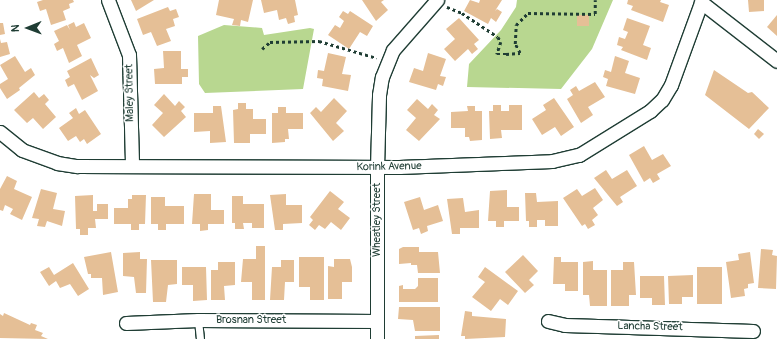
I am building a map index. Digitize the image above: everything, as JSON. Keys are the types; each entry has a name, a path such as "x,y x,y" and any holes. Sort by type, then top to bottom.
{"street":[{"name":"Maley Street","path":"108,0 129,55 132,165"},
{"name":"Wheatley Street","path":"377,339 377,168 379,95 393,50 437,0"},
{"name":"Korink Avenue","path":"0,132 22,150 57,163 77,166 132,165 273,169 377,168 552,161 579,155 650,110 662,100 671,85 702,1"},
{"path":"702,1 777,60"},
{"name":"Brosnan Street","path":"126,323 198,320 377,321"},
{"name":"Lancha Street","path":"548,321 565,325 673,333 753,331"}],"lane":[{"path":"198,320 200,339"}],"path":[{"path":"437,0 462,13 498,38 501,42 497,54 506,54 520,53 515,44 516,25 528,13 595,14 595,0"},
{"path":"262,49 270,42 319,41 365,56 389,60"}],"green space":[{"path":"517,0 613,0 592,49 561,89 467,87 469,64 501,30 516,7"},
{"path":"224,25 262,28 264,35 310,28 314,29 303,89 205,93 199,84 198,36"}],"building":[{"path":"43,0 73,0 74,2 69,4 70,8 63,11 66,20 51,25 46,9 40,11 37,2"},
{"path":"131,0 154,0 136,11"},
{"path":"219,0 253,0 248,22 241,20 240,26 232,25 234,19 216,15"},
{"path":"261,0 295,0 298,15 294,16 295,22 288,24 286,18 279,20 277,10 264,13"},
{"path":"362,0 384,0 381,2 388,10 376,21"},
{"path":"470,0 479,3 480,0 502,0 495,11 497,9 502,12 496,22 491,18 488,24 464,11"},
{"path":"628,0 661,0 660,2 669,5 663,22 631,10 633,6 627,4"},
{"path":"748,0 764,0 764,11 749,12"},
{"path":"168,7 170,11 176,9 179,17 173,19 175,26 166,29 171,41 157,46 151,32 143,35 137,19"},
{"path":"343,11 348,14 350,11 373,26 367,36 360,32 349,49 328,35 335,25 340,28 344,21 339,17"},
{"path":"577,15 589,15 589,26 577,26"},
{"path":"777,15 777,36 767,27"},
{"path":"459,18 479,40 474,44 478,49 472,54 468,49 455,61 444,49 455,39 446,29"},
{"path":"627,18 650,26 643,45 651,48 647,60 621,50 623,47 617,45 619,37 625,39 628,32 623,30"},
{"path":"74,22 76,27 84,23 91,38 77,45 82,56 69,63 63,48 57,51 54,44 59,41 54,31 67,25 70,30 68,25"},
{"path":"0,23 3,23 5,34 0,35"},
{"path":"0,39 1,43 7,42 10,54 0,57"},
{"path":"163,51 181,51 181,69 188,69 188,77 182,77 182,84 155,84 154,69 164,68"},
{"path":"328,53 346,57 342,74 351,75 348,91 322,86 323,79 317,78 318,70 324,71"},
{"path":"428,53 446,59 440,76 446,77 443,86 438,84 436,90 409,82 414,68 423,71"},
{"path":"15,56 25,72 31,68 35,75 19,88 20,90 7,99 0,88 0,84 8,79 0,65"},
{"path":"615,56 629,61 625,73 640,78 635,94 606,86 608,79 603,77 605,70 611,72"},
{"path":"91,58 99,75 94,78 90,75 98,91 82,100 74,84 68,87 65,80 70,77 67,71"},
{"path":"714,70 748,93 752,92 769,108 749,129 705,95"},
{"path":"595,82 605,97 588,107 593,115 581,123 567,99 573,95 570,90 576,86 579,91"},
{"path":"34,92 39,98 44,94 49,100 45,104 56,117 43,129 33,118 27,123 14,110"},
{"path":"164,94 175,106 179,101 185,107 181,111 186,117 164,137 152,125 163,113 154,105"},
{"path":"334,98 347,111 336,123 344,131 333,141 310,113 316,107 321,112"},
{"path":"554,98 574,127 561,136 555,127 542,135 532,119 546,110 543,105"},
{"path":"417,99 428,109 432,104 438,110 434,115 440,119 419,141 406,130 416,118 407,110"},
{"path":"238,103 246,103 246,109 253,109 253,119 266,119 266,134 250,134 250,143 234,143 233,110 238,109"},
{"path":"493,105 501,105 501,111 509,111 509,105 522,105 522,130 501,130 502,138 490,139 489,111 493,111"},
{"path":"213,106 221,106 226,142 210,143 210,131 194,132 194,113 213,113"},
{"path":"467,106 475,106 475,111 482,111 482,140 470,141 469,137 465,137 465,128 451,128 451,112 468,111"},
{"path":"278,107 286,107 286,113 303,113 303,129 288,129 289,139 285,139 285,142 272,143 272,113 278,113"},
{"path":"76,108 79,114 85,110 101,134 87,144 84,139 80,142 76,136 68,141 59,128 73,118 69,113"},
{"path":"758,129 764,134 759,139 754,134"},
{"path":"644,146 652,160 663,154 671,166 657,174 660,179 653,183 650,178 644,182 629,155"},
{"path":"606,170 612,179 627,170 637,186 620,197 623,202 617,206 594,178"},
{"path":"7,176 17,181 14,189 32,197 22,220 10,214 13,209 5,205 3,211 0,210 0,189"},
{"path":"595,188 603,200 593,208 598,215 592,220 595,225 588,229 585,224 582,226 563,198 577,189 582,196"},
{"path":"41,189 57,193 53,209 65,211 62,226 47,221 45,227 37,226 39,219 32,218"},
{"path":"507,190 507,207 519,207 519,221 504,221 504,227 496,227 496,221 488,221 490,191"},
{"path":"330,191 344,202 338,209 350,218 341,230 331,222 325,229 319,225 315,230 309,225 313,220 310,217"},
{"path":"525,193 536,193 537,202 558,201 558,226 545,226 545,220 537,220 537,227 529,227 529,221 526,221"},
{"path":"194,194 211,194 211,210 224,210 224,224 208,224 208,230 200,231 200,224 192,224"},
{"path":"286,194 286,205 302,205 302,223 283,224 283,230 275,230 270,195"},
{"path":"93,195 93,211 97,211 97,204 108,204 108,219 95,219 96,228 88,228 88,235 80,235 80,229 76,229 75,196"},
{"path":"132,195 146,195 145,224 139,224 139,230 131,230 131,224 114,224 114,208 128,208 128,199 132,199"},
{"path":"232,196 243,196 243,204 264,204 264,228 252,228 252,223 243,223 244,229 235,229 235,223 232,223"},
{"path":"151,197 165,197 165,206 184,206 184,224 166,224 166,230 158,230 158,224 151,224"},
{"path":"420,197 424,210 438,205 443,221 427,226 428,231 421,234 419,228 413,230 404,202"},
{"path":"463,198 465,212 479,210 479,228 460,228 460,234 452,234 447,199"},
{"path":"256,246 265,246 265,300 252,300 252,282 241,282 243,259 256,259"},
{"path":"403,247 419,247 419,252 438,252 440,273 418,273 417,265 411,265 411,263 399,264 399,249"},
{"path":"761,249 773,250 772,255 777,256 776,289 758,288"},
{"path":"111,252 118,292 103,295 102,278 91,278 91,274 88,274 84,257"},
{"path":"140,252 140,259 147,259 146,293 136,293 134,277 123,276 123,253"},
{"path":"750,252 754,283 748,284 748,288 744,289 745,296 731,298 726,262 739,260 738,254"},
{"path":"523,255 538,271 529,280 534,285 525,293 505,272"},
{"path":"299,257 324,257 324,300 310,300 310,287 299,287"},
{"path":"554,257 561,257 561,262 578,262 578,291 565,291 565,284 553,284"},
{"path":"334,259 350,259 352,267 352,282 342,282 342,299 328,299 328,266 334,267"},
{"path":"151,260 177,260 177,284 168,285 166,302 153,302"},
{"path":"281,260 294,260 294,282 285,282 284,300 270,300 272,267 281,267"},
{"path":"593,261 593,270 607,270 607,306 590,306 589,295 583,295 583,262"},
{"path":"218,262 235,262 235,285 224,286 225,300 211,300 211,270 218,270"},
{"path":"623,262 634,262 636,295 629,295 629,306 611,306 611,270 623,270"},
{"path":"73,263 89,289 78,296 70,284 60,288 56,281 49,286 40,272 49,267 54,275"},
{"path":"182,267 206,267 207,300 193,301 193,285 182,285"},
{"path":"485,267 518,291 508,305 500,299 491,311 472,297 485,282 478,277"},
{"path":"697,267 722,267 722,304 697,304"},
{"path":"693,275 693,297 682,297 682,304 669,304 668,276"},
{"path":"640,276 664,276 665,305 652,305 652,298 640,298"},
{"path":"418,278 438,278 438,302 399,302 399,286 403,285 403,289 415,289 418,286"},
{"path":"399,307 440,307 440,331 415,331 413,320 398,319"},
{"path":"465,311 472,312 472,316 506,319 505,337 465,339 465,336 461,336"},
{"path":"4,313 30,325 31,323 37,325 35,330 43,333 41,336 48,339 0,338 0,314 3,316"},
{"path":"439,335 439,339 415,339 415,336"}]}
